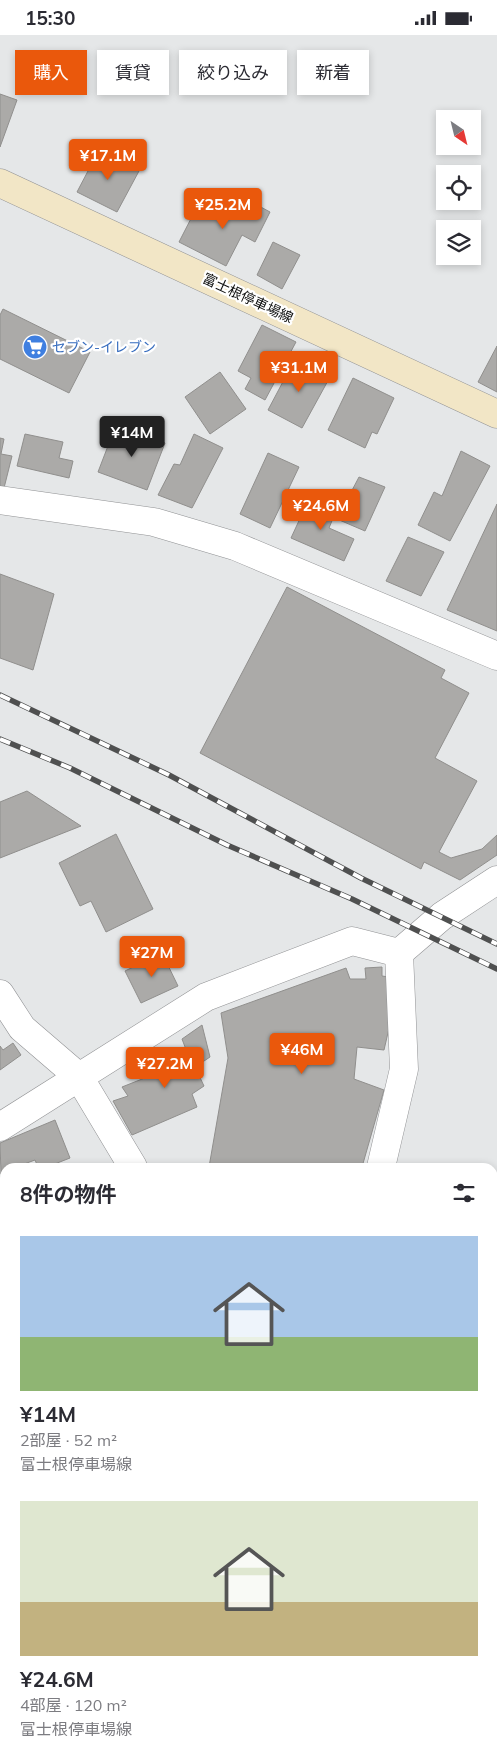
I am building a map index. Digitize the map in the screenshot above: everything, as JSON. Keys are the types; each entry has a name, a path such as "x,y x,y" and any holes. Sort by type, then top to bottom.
{"main road":[{"name":"富士根停車場線","path":"0,183 497,413"}],"street":[{"path":"0,499 154,522 236,546 497,656"},
{"path":"399,953 442,917 497,880"},
{"path":"0,1127 206,997 352,941 399,953"},
{"path":"382,1163 404,1069 399,953"},
{"path":"1,999 22,1028 79,1077 131,1163"}],"building":[{"path":"0,94 17,100 0,147"},
{"path":"99,150 139,171 117,212 77,192"},
{"path":"246,199 270,212 255,242 242,235 226,266 179,242 200,201 236,218"},
{"path":"273,242 300,255 282,289 257,275"},
{"path":"3,309 90,352 69,393 0,359 0,315"},
{"path":"262,325 296,342 265,400 245,389 251,378 238,371"},
{"path":"497,346 497,392 478,382"},
{"path":"295,359 330,377 302,428 268,410"},
{"path":"220,372 246,409 210,434 185,397"},
{"path":"353,378 394,398 377,434 372,432 365,448 328,430"},
{"path":"116,425 165,443 147,490 98,472"},
{"path":"25,434 63,442 59,458 73,461 69,478 17,466"},
{"path":"194,434 223,448 192,508 158,495 174,464 180,465"},
{"path":"0,438 4,439 1,454 12,456 4,488 0,487"},
{"path":"461,451 490,466 450,541 418,525 434,492 442,496"},
{"path":"268,453 299,467 270,528 240,514"},
{"path":"359,477 385,487 365,531 337,519"},
{"path":"309,499 336,511 329,528 354,539 344,561 291,538"},
{"path":"497,504 497,631 447,610"},
{"path":"408,537 444,552 421,596 386,581"},
{"path":"0,574 54,594 33,670 0,658"},
{"path":"287,587 445,670 441,678 469,693 435,758 477,781 439,852 451,858 482,849 497,835 497,855 460,880 424,862 421,869 200,753"},
{"path":"27,791 81,826 0,858 0,802"},
{"path":"116,834 153,909 106,932 91,901 80,906 59,863"},
{"path":"162,953 178,986 141,1003 125,971"},
{"path":"382,967 382,976 389,977 390,1024 384,1050 357,1047 354,1079 384,1090 363,1163 210,1163 228,1058 221,1013 346,968 350,979 366,979 365,968"},
{"path":"202,1025 210,1057 195,1067 204,1086 192,1094 197,1107 132,1135 113,1101 128,1096 122,1087 190,1060 182,1039"},
{"path":"13,1043 21,1055 0,1070 0,1046 3,1050"},
{"path":"55,1120 70,1158 57,1163 36,1163 35,1160 27,1163 1,1163 0,1143"}],"railway":[{"path":"0,695 169,775 361,878 497,944"},
{"path":"0,739 70,768 227,845 352,899 497,969"}],"place":[{"name":"セブン-イレブン","path":"35,347"}]}
